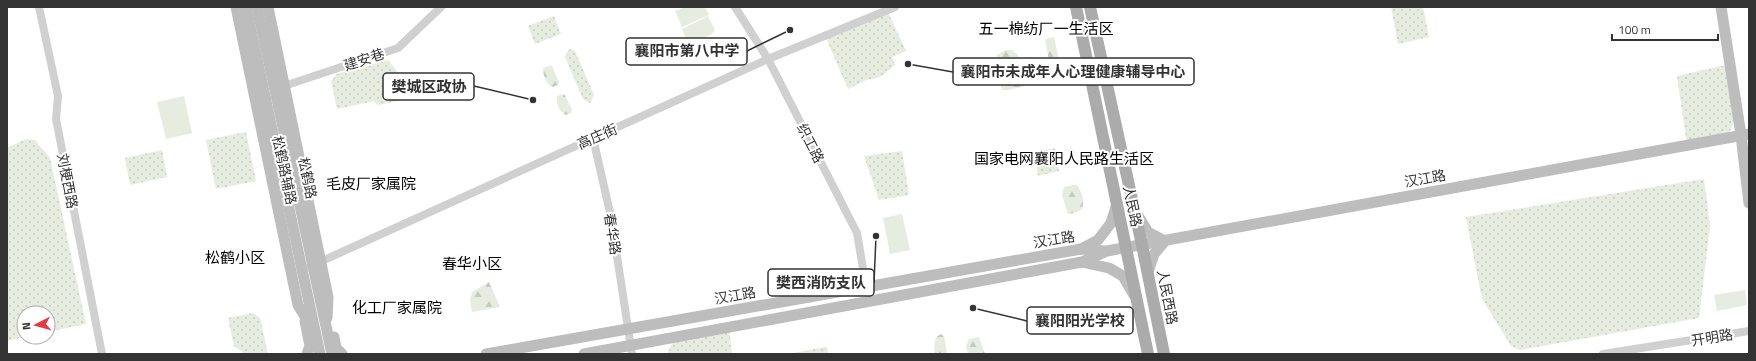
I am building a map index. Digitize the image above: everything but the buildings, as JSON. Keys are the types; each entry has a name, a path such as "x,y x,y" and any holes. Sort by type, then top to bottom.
{"main road":[{"path":"236,7 253,67"},
{"name":"松鹤路","path":"246,7 253,67 287,225 312,266"},
{"name":"松鹤路","path":"257,7 312,266 321,334 320,354"},
{"name":"松鹤路辅路","path":"268,7 286,86 312,266 328,297 328,312 321,334"},
{"name":"人民路","path":"1076,7 1127,248"},
{"name":"人民路","path":"1090,7 1142,245"},
{"path":"1721,7 1745,135 1749,203"},
{"name":"汉江路","path":"486,354 1082,249 1107,251 1127,248 1745,135"},
{"path":"1082,249 1098,240 1111,223 1117,204"},
{"path":"1135,211 1148,232 1165,241 1154,254 1148,272"},
{"name":"松鹤路辅路","path":"287,225 298,305 305,316 321,334"},
{"name":"人民西路","path":"1142,245 1164,354"},
{"path":"1127,248 1148,354"},
{"name":"汉江路","path":"584,354 631,350 1082,262 1107,251"},
{"path":"1082,262 1109,268 1123,276 1136,299"},
{"path":"328,312 336,348 342,354"},
{"path":"305,316 310,346 307,354"},
{"name":"松鹤路","path":"321,334 332,354"}],"street":[{"name":"刘梗西路","path":"39,7 58,96 56,119 102,354"},
{"name":"建安巷","path":"274,89 398,48 441,7"},
{"name":"织工路","path":"735,7 768,59 857,233 866,286"},
{"name":"高庄街","path":"312,266 768,59 895,7"},
{"name":"春华路","path":"593,138 611,217 631,350"},
{"name":"开明路","path":"1603,354 1749,331"}],"green space":[{"path":"685,7 705,7 709,15 682,27 675,11"},
{"path":"1391,7 1423,7 1429,37 1398,44"},
{"path":"888,12 906,51 892,57 895,65 883,75 874,79 866,80 848,89 826,38"},
{"path":"554,16 561,34 535,44 528,26"},
{"path":"708,16 715,30 712,34 691,43 687,41 682,29"},
{"path":"1054,37 1061,70 1059,73 1055,74 1051,71 1045,39"},
{"path":"569,49 575,51 594,95 590,103 583,99 565,57"},
{"path":"1005,50 1012,50 1018,55 1024,86 1009,90 1002,90 996,63 997,55"},
{"path":"388,60 417,97 378,105 374,101 337,109 331,81 337,74"},
{"path":"1730,64 1734,94 1734,117 1732,127 1728,135 1721,139 1687,145 1677,76"},
{"path":"552,66 559,82 558,85 552,87 547,82 543,71 543,68"},
{"path":"562,94 565,95 572,110 571,113 566,115 560,110 557,102 557,96"},
{"path":"184,96 192,133 166,139 157,102"},
{"path":"246,132 256,181 216,189 206,140"},
{"path":"26,139 35,140 50,158 86,324 56,330 56,305 16,305 16,339 7,341 7,148"},
{"path":"1055,148 1059,171 1038,176 1034,152"},
{"path":"162,150 167,177 130,185 125,158"},
{"path":"902,151 909,195 879,200 864,156"},
{"path":"1704,179 1710,226 1699,318 1520,350 1511,346 1484,302 1481,294 1466,217"},
{"path":"1077,185 1080,191 1083,199 1083,205 1082,209 1075,213 1068,214 1062,195 1064,187"},
{"path":"902,214 910,250 890,254 883,218"},
{"path":"489,282 500,307 472,312 470,299 472,292"},
{"path":"1745,290 1747,305 1717,311 1714,295"},
{"path":"253,313 260,318 268,354 245,354 234,346 228,318"},
{"path":"729,328 732,354 667,354 675,338"},
{"path":"941,334 944,336 947,354 935,354 934,347 936,337"},
{"path":"979,337 985,354 968,354 966,346 969,339"},
{"path":"825,347 827,347 828,354 788,354"}],"place":[{"name":"襄阳市第八中学","path":"790,30"},
{"name":"襄阳市未成年人心理健康辅导中心","path":"908,64"},
{"name":"樊城区政协","path":"533,100"},
{"name":"樊西消防支队","path":"876,236"},
{"name":"襄阳阳光学校","path":"973,308"}],"district":[{"name":"五一棉纺厂一生活区","path":"1046,28"},
{"name":"国家电网襄阳人民路生活区","path":"1064,158"},
{"name":"毛皮厂家属院","path":"371,183"},
{"name":"松鹤小区","path":"235,257"},
{"name":"春华小区","path":"472,263"},
{"name":"化工厂家属院","path":"397,307"}]}
